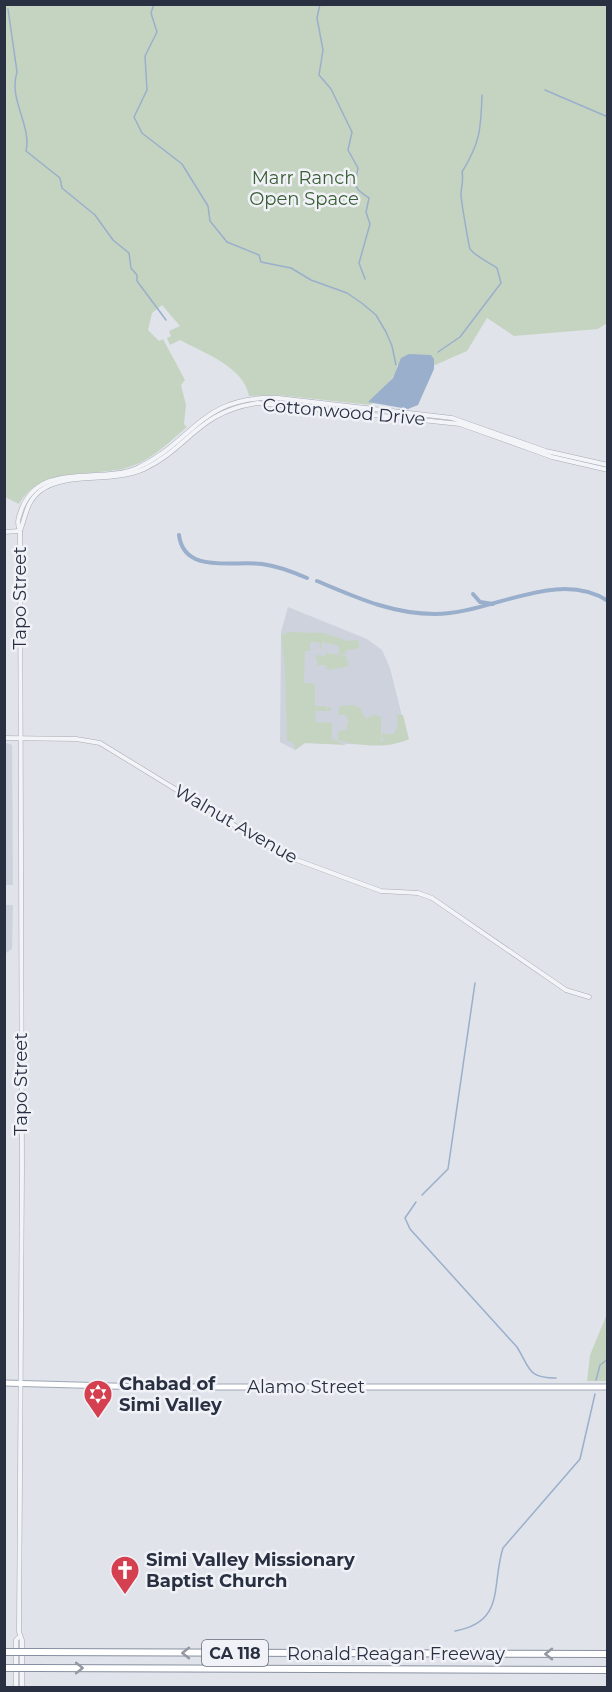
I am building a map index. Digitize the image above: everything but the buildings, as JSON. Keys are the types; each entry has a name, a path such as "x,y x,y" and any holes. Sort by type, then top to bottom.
{"highway":[{"name":"Ronald Reagan Freeway","path":"4,1652 608,1654"},
{"name":"Ronald Reagan Freeway","path":"4,1668 608,1670"}],"main road":[{"name":"Alamo Street","path":"4,1383 147,1387 608,1387"}],"street":[{"name":"Cottonwood Drive","path":"20,531 28,505 45,488 58,482 120,477 143,470 213,417 231,409 258,403 452,423 552,457 608,467"},
{"path":"4,532 20,531"},
{"name":"Tapo Street","path":"16,1688 16,1640 19,1637 22,1168 20,531"},
{"name":"Walnut Avenue","path":"4,738 76,738 100,743 283,855 381,891 418,893 432,898 566,990 589,997"},
{"name":"Tapo Street","path":"19,1637 22,1640 22,1688"}],"shaded area":[{"path":"288,607 367,639 382,650 390,668 408,740 388,745 305,743 295,750 280,742 281,632"},
{"path":"4,742 12,745 13,885 5,885"},
{"path":"5,905 13,905 12,949 6,953"}],"green space":[{"name":"Marr Ranch Open Space","path":"5,5 607,5 607,323 598,329 514,336 487,318 467,351 426,369 397,365 396,373 371,405 278,395 249,396 246,386 239,377 222,362 180,340 170,345 167,338 171,336 169,331 180,326 162,305 152,313 148,330 159,341 163,339 185,380 181,385 186,405 184,424 187,427 160,450 137,464 114,470 55,477 29,491 19,504 5,497"},
{"path":"287,632 324,633 348,641 358,640 359,648 345,651 346,655 338,654 339,646 322,642 321,651 319,642 310,642 310,651 305,651 304,683 315,684 315,706 326,706 327,709 331,706 331,711 315,711 316,722 332,723 332,739 346,745 305,743 295,750 294,744 287,740 285,670 281,634 285,635"},
{"path":"326,653 346,656 349,666 328,670 325,665 317,665 317,661 326,661 316,660 316,655 326,656"},
{"path":"340,706 359,707 366,719 375,715 381,717 381,741 388,740 382,739 382,734 394,734 398,726 397,715 403,715 409,739 373,746 338,740 338,731 347,730 349,722 346,715 338,715"},
{"path":"607,1314 607,1381 587,1381 590,1355"}],"water":[{"path":"409,354 431,355 434,359 434,369 418,405 408,409 368,402 393,378 401,358"}],"waterway":[{"path":"154,4 151,13 157,32 145,56 147,90 134,117 142,133 182,164 208,206 210,221 227,242 259,255 261,262 291,268 311,280 347,293 376,315 392,346 396,365"},
{"path":"320,4 317,18 323,50 319,75 331,89 352,132 348,150 358,168 356,186 369,198 366,212 370,224 359,263 365,279"},
{"path":"8,9 17,72 15,92 26,132 26,151 60,178 62,188 95,215 113,240 129,253 131,268 137,275 137,281 166,320"},
{"path":"545,90 608,117"},
{"path":"438,352 460,337 501,283 497,268 470,249 461,199 462,172 473,153 478,135 482,95"},
{"path":"179,535 183,548 190,556 200,561 268,565 307,578"},
{"path":"317,581 374,604 419,613 456,612 523,595 567,589 588,592 608,601"},
{"path":"473,594 480,602 493,604"},
{"path":"422,1195 448,1169 475,983"},
{"path":"416,1202 405,1218 410,1229 517,1347 530,1370 540,1376 556,1378"},
{"path":"596,1380 600,1365 608,1359"},
{"path":"455,1631 471,1626 489,1611 494,1600 503,1548 580,1459 595,1394"}],"place":[{"name":"Chabad of Simi Valley","path":"98,1420"},
{"name":"Simi Valley Missionary Baptist Church","path":"125,1596"}]}
